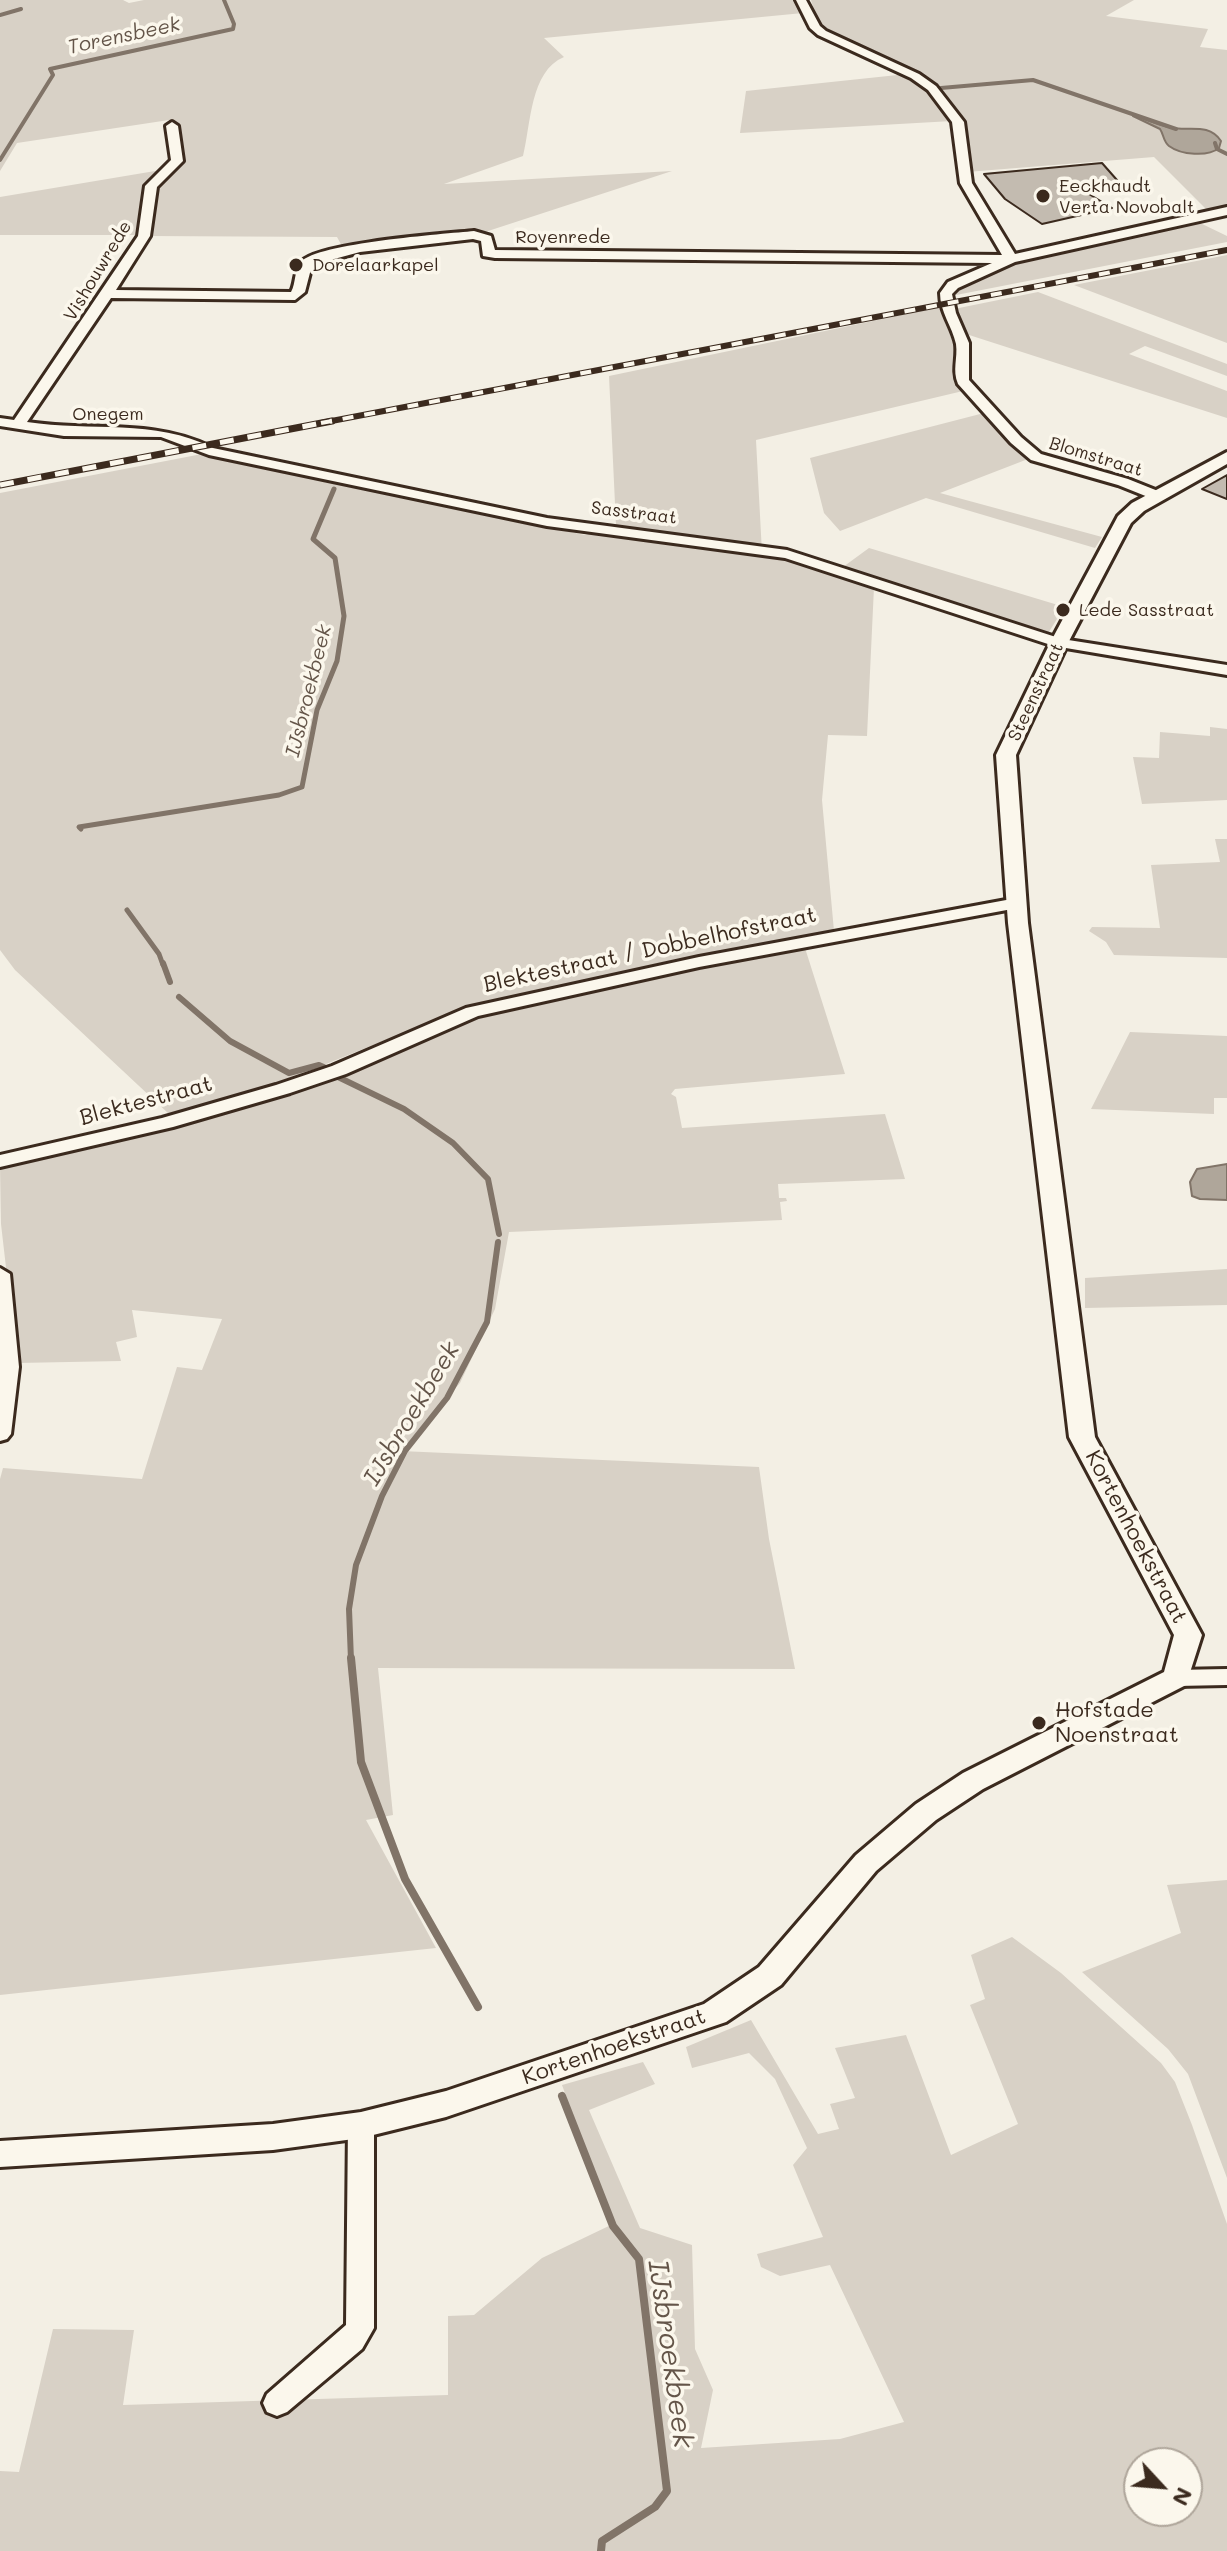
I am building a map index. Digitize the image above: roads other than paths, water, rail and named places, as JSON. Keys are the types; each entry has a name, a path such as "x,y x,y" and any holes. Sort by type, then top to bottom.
{"street":[{"path":"801,0 815,28 822,33 915,76 932,88 958,122 966,183 1011,259"},
{"name":"Vishouwrede","path":"18,425 144,236 151,186 177,161 172,126"},
{"name":"Blomstraat","path":"1158,496 1123,482 1036,457 1016,440 963,381 960,373 963,345 948,309 946,293 953,285 1011,259 1227,211"},
{"name":"Royenrede","path":"108,294 295,296 299,292 305,265 311,260 474,235 487,239 487,253 495,254 1011,259"},
{"path":"0,422 18,425"},
{"name":"Onegem","path":"18,425 74,433 162,433 197,445"},
{"name":"Sasstraat","path":"197,445 209,451 505,515 787,554 1059,643 1227,670"},
{"name":"Steenstraat","path":"1017,903 1006,755 1059,643 1124,520 1158,496 1227,457"},
{"name":"Blektestraat / Dobbelhofstraat","path":"303,1082 472,1012 699,962 1017,903"},
{"name":"Kortenhoekstraat","path":"0,2154 273,2137 361,2125 446,2104 715,2013 770,1976 866,1863 926,1812 973,1781 1176,1678 1188,1635 1082,1437 1017,903"},
{"name":"Blektestraat","path":"0,1161 166,1123 303,1082"},
{"path":"0,1274 9,1367 0,1434"},
{"path":"1176,1678 1227,1677"},
{"path":"277,2403 352,2340 360,2328 361,2125"}],"waterway":[{"name":"Torensbeek","path":"0,160 53,75 50,69 233,29 234,24 224,0"},
{"path":"0,15 21,9"},
{"path":"941,88 1033,80 1176,129"},
{"path":"1215,143 1217,149 1227,154"},
{"name":"IJsbroekbeek","path":"81,829 79,827 279,795 302,787 317,710 337,661 344,616 335,558 313,539 334,489"},
{"name":"IJsbroekbeek","path":"127,910 159,954 163,965"},
{"name":"IJsbroekbeek","path":"163,963 170,982"},
{"name":"IJsbroekbeek","path":"179,997 230,1041 289,1073 319,1065 328,1069"},
{"name":"IJsbroekbeek","path":"336,1076 404,1109 453,1143 488,1179 499,1234"},
{"name":"IJsbroekbeek","path":"351,1660 349,1609 356,1565 382,1496 405,1451 447,1398 487,1322 498,1242"},
{"name":"IJsbroekbeek","path":"351,1658 361,1762 405,1879 478,2007"},
{"name":"IJsbroekbeek","path":"562,2096 613,2226 639,2259 667,2491 655,2507 602,2541 601,2551"}],"railway":[{"path":"321,423 1227,250"},
{"path":"0,485 332,421"}],"place":[{"name":"Eeckhaudt Verta Novobalt","path":"1043,196"},
{"name":"Dorelaarkapel","path":"296,265"},
{"name":"Lede Sasstraat","path":"1063,610"},
{"name":"Hofstade Noenstraat","path":"1039,1723"}]}
